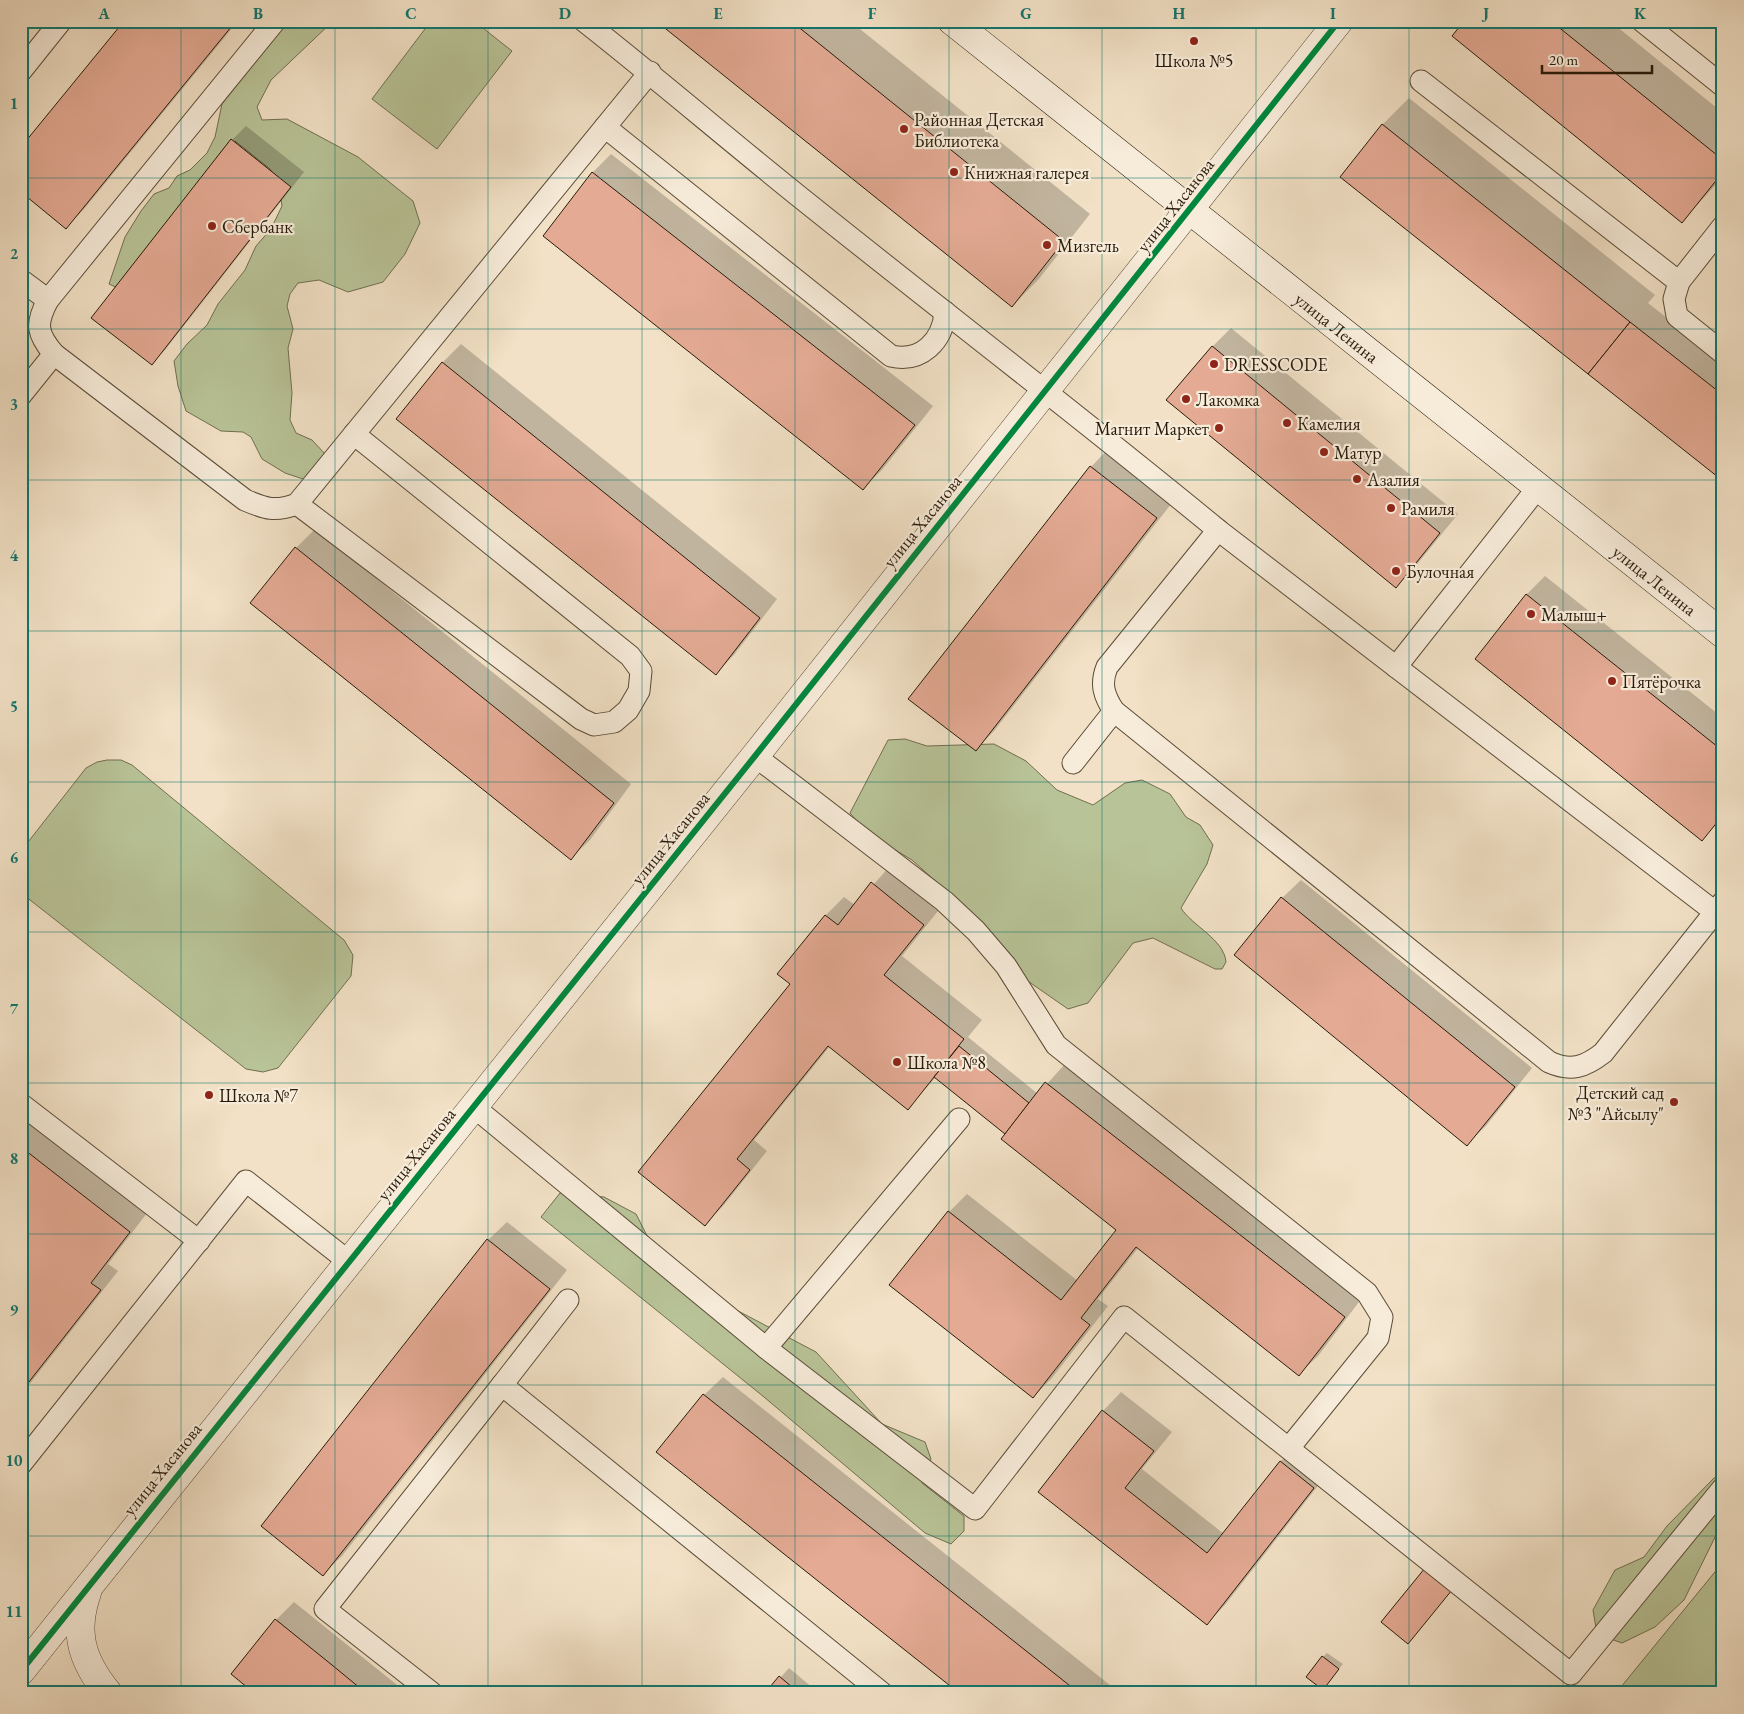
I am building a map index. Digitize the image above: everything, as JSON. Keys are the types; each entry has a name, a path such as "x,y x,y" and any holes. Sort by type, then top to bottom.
{"street":[{"name":"улица Ленина","path":"952,21 1723,634"},
{"name":"улица Хасанова","path":"21,1671 755,756 1339,21"},
{"path":"91,1583 82,1613 80,1626 81,1640 84,1656 96,1679 108,1693"}],"lane":[{"path":"21,71 61,21"},
{"path":"275,21 48,300 39,322 40,333 54,354 245,500 262,508 281,510 297,504 650,72"},
{"path":"584,21 650,72 805,201 1046,390 1218,530 1396,667 1719,907 1603,1052 1591,1062 1577,1068 1563,1068 1549,1062 1114,711 1106,700 1103,688 1107,667 1218,530"},
{"path":"1642,21 1723,86"},
{"path":"1421,81 1679,282"},
{"path":"605,127 892,356 904,360 917,357 928,348 938,336 944,321 945,312"},
{"path":"1723,226 1679,282 1674,299 1677,316 1723,353"},
{"path":"21,280 48,300"},
{"path":"21,395 54,354"},
{"path":"297,504 581,719 594,725 614,722 628,710 639,691 641,672 630,656 354,434"},
{"path":"1396,667 1539,486"},
{"path":"1073,762 1114,711"},
{"path":"755,756 944,901 976,931 1006,966 1056,1045 1367,1292 1382,1317 1378,1338 1288,1448"},
{"path":"21,1104 199,1241"},
{"path":"474,1107 766,1348 975,1509 1124,1316 1571,1674 1723,1488"},
{"path":"766,1348 959,1119"},
{"path":"21,1464 246,1180 348,1261"},
{"path":"432,1693 325,1609 568,1300"},
{"path":"502,1385 882,1693"}],"green space":[{"path":"288,21 333,21 271,80 257,107 262,120 287,119 358,157 413,201 420,223 405,254 383,282 348,292 319,280 298,283 290,294 287,306 293,329 288,348 292,393 290,420 296,433 312,440 326,455 312,482 285,473 262,459 251,437 243,432 221,431 186,411 178,386 174,361 187,344 207,325 218,304 245,270 256,246 271,229 282,206 279,186 270,169 235,141 122,290 109,284 125,237 141,211 154,194 169,188 177,176 190,170 207,153 215,137 222,104"},
{"path":"431,21 474,21 512,51 437,149 372,99"},
{"path":"905,739 927,746 994,744 1026,761 1057,790 1093,805 1125,783 1142,780 1170,794 1186,817 1200,825 1213,845 1207,864 1181,908 1192,921 1220,946 1226,962 1222,969 1215,969 1153,938 1133,943 1088,1003 1068,1009 1022,977 961,904 912,860 867,833 850,813 888,740"},
{"path":"121,760 132,765 344,940 353,955 351,976 278,1068 263,1072 246,1069 30,900 21,890 21,851 86,768 97,762"},
{"path":"560,1193 604,1197 636,1214 666,1273 816,1352 882,1424 925,1442 931,1459 922,1483 964,1516 964,1531 951,1544 925,1533 764,1397 541,1217"},
{"path":"1723,1473 1723,1521 1684,1600 1655,1627 1622,1643 1597,1634 1593,1610 1615,1570 1644,1557 1667,1526 1714,1478"},
{"path":"1723,1562 1723,1693 1616,1693"}],"building":[{"path":"124,21 236,21 66,229 21,192 21,147"},
{"path":"656,21 791,21 1064,241 1012,307"},
{"path":"1464,21 1551,21 1723,160 1723,172 1682,223 1452,36"},
{"path":"1382,124 1630,322 1588,374 1340,177"},
{"name":"Сбербанк","path":"231,139 291,187 152,365 91,318"},
{"path":"592,172 915,425 863,490 543,236"},
{"path":"1630,322 1723,395 1723,481 1588,374"},
{"path":"1212,346 1440,533 1396,588 1166,400"},
{"path":"442,362 760,618 716,675 396,419"},
{"path":"1090,466 1157,518 976,751 908,699"},
{"path":"295,547 614,803 571,860 250,603"},
{"path":"1526,594 1723,751 1723,815 1702,841 1475,659"},
{"name":"Школа №8","path":"871,882 924,925 884,975 964,1039 908,1110 828,1046 737,1159 750,1170 705,1226 638,1172 790,984 777,974 825,915 838,925"},
{"path":"1281,897 1515,1087 1467,1146 1234,955"},
{"path":"959,1046 1029,1103 1005,1134 934,1077"},
{"path":"1045,1082 1345,1317 1299,1376 1136,1247 1081,1318 1090,1325 1033,1398 889,1285 948,1211 1061,1300 1116,1230 1001,1139"},
{"path":"21,1147 130,1232 91,1283 101,1290 21,1392"},
{"path":"487,1239 550,1289 323,1576 261,1526"},
{"path":"703,1394 1079,1693 959,1693 818,1581 656,1452"},
{"path":"1102,1410 1154,1451 1125,1488 1207,1553 1280,1461 1314,1488 1207,1625 1038,1492"},
{"path":"1425,1568 1452,1590 1408,1644 1381,1622"},
{"path":"275,1619 366,1693 254,1693 231,1674"},
{"path":"1322,1656 1339,1669 1323,1690 1306,1677"},
{"path":"779,1676 799,1693 765,1693"}],"cycle path":[{"path":"21,1671 755,756 1339,21"}],"place":[{"name":"Школа №5","path":"1194,41"},
{"name":"Районная Детская Библиотека","path":"904,129"},
{"name":"Книжная галерея","path":"954,172"},
{"name":"Сбербанк","path":"212,226"},
{"name":"Мизгель","path":"1047,245"},
{"name":"DRESSCODE","path":"1214,364"},
{"name":"Лакомка","path":"1186,399"},
{"name":"Камелия","path":"1287,423"},
{"name":"Магнит Маркет","path":"1219,428"},
{"name":"Матур","path":"1324,452"},
{"name":"Азалия","path":"1357,479"},
{"name":"Рамиля","path":"1391,508"},
{"name":"Булочная","path":"1396,571"},
{"name":"Малыш+","path":"1531,614"},
{"name":"Пятёрочка","path":"1612,681"},
{"name":"Школа №8","path":"897,1062"},
{"name":"Школа №7","path":"209,1095"},
{"name":"Детский сад №3 \"Айсылу\"","path":"1674,1102"}]}
